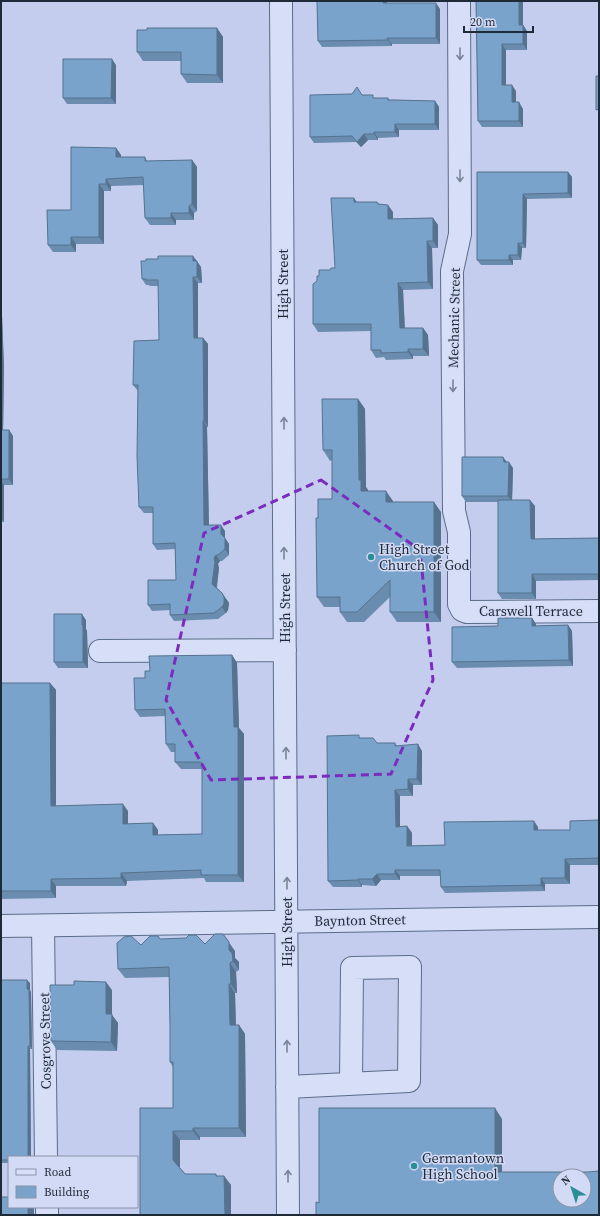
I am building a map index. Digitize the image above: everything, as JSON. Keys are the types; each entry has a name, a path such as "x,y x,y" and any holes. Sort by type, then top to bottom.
{"street":[{"name":"High Street","path":"281,1 288,1215"},
{"name":"Mechanic Street","path":"459,1 460,234 452,271 454,511 459,532 460,604 462,610"},
{"name":"Carswell Terrace","path":"462,610 467,612 599,611"},
{"path":"100,651 285,650"},
{"name":"Baynton Street","path":"1,926 599,916"},
{"name":"Cosgrove Street","path":"43,926 46,1156"},
{"path":"287,1087 351,1084 409,1081 410,967 352,968 351,1084"}],"highlighted area":[{"path":"321,480 420,550 433,680 391,774 211,780 166,700 204,533"}],"building":[{"path":"317,1 436,3 436,38 387,38 388,40 318,41"},
{"path":"476,1 519,1 519,25 523,25 523,44 502,44 502,85 512,85 512,102 519,102 519,121 478,121"},
{"path":"147,28 217,28 217,75 181,74 181,52 137,52 137,30 147,30"},
{"path":"63,59 112,59 111,98 63,98"},
{"path":"596,76 599,76 599,109 596,110"},
{"path":"357,87 362,95 373,95 373,98 388,98 388,100 435,101 435,124 395,124 395,132 374,132 374,134 364,134 357,142 352,136 310,137 310,95 352,94"},
{"path":"71,147 116,148 116,157 145,157 145,161 192,160 192,204 189,206 189,213 171,213 171,218 145,218 143,177 106,179 106,184 99,184 99,237 71,237 71,245 48,245 47,210 71,210"},
{"path":"477,172 568,172 568,193 523,194 523,243 518,243 518,255 509,255 509,260 477,260"},
{"path":"331,198 354,198 354,202 377,202 378,204 388,205 388,219 433,218 433,241 427,241 428,282 398,283 400,328 423,328 423,349 408,349 408,352 381,353 381,350 371,350 371,324 313,324 313,284 317,281 319,270 330,270 331,268 335,268"},
{"path":"158,256 193,256 193,261 197,261 197,277 193,277 194,338 203,338 204,525 221,525 221,534 225,538 225,549 214,558 215,562 212,584 222,593 224,597 224,604 214,613 170,615 170,604 148,605 148,580 176,580 175,543 153,544 153,507 139,507 137,456 138,385 133,385 134,341 159,340 158,280 142,279 141,261 146,261 146,259 158,259"},
{"path":"322,399 358,399 359,480 361,480 361,491 386,491 386,502 434,502 434,612 390,612 390,580 357,612 340,612 340,597 317,597 316,518 318,518 318,499 332,499 332,450 323,450"},
{"path":"1,430 9,430 9,479 1,479"},
{"path":"462,457 503,457 504,462 509,462 508,496 462,496"},
{"path":"498,500 530,500 531,539 599,538 599,574 532,574 532,593 498,593"},
{"path":"54,614 82,614 83,662 54,662"},
{"path":"498,618 532,618 532,626 568,625 569,660 452,662 452,627 498,626"},
{"path":"232,655 234,727 238,727 238,875 201,875 201,870 121,873 121,878 51,879 51,891 1,891 1,683 50,683 51,806 123,804 123,824 153,823 153,835 202,834 202,763 175,762 175,744 166,744 165,709 135,710 134,678 145,678 145,671 150,671 149,656"},
{"path":"359,735 359,738 373,738 377,743 395,743 395,746 418,744 417,779 408,779 408,789 395,790 396,827 407,826 407,846 445,845 444,822 534,821 534,830 570,830 570,821 599,820 599,858 565,859 565,878 541,878 541,885 441,887 440,870 395,870 395,874 377,874 372,879 328,881 327,736"},
{"path":"215,934 223,934 229,942 229,950 232,953 233,961 230,963 231,984 229,984 230,1025 239,1025 239,1128 193,1128 193,1131 173,1131 173,1160 185,1174 216,1174 216,1176 224,1176 225,1215 140,1215 140,1108 173,1108 173,1062 170,1062 169,967 118,969 117,943 124,937 131,936 141,945 150,936 158,936 160,939 186,938 189,935 196,935 205,944"},
{"path":"1,980 27,980 27,989 29,989 30,1046 28,1046 28,1156 8,1156 8,1160 1,1160"},
{"path":"74,981 106,982 106,1014 112,1014 111,1042 51,1041 50,985 74,985"},
{"name":"Germantown High School","path":"319,1108 495,1108 495,1172 552,1172 552,1208 592,1208 592,1172 599,1171 599,1215 316,1215 316,1202 319,1203"},
{"path":"1,1197 8,1197 8,1208 28,1208 28,1215 1,1215"}],"place":[{"name":"High Street Church of God","path":"371,557"},
{"name":"Germantown High School","path":"414,1166"}]}
